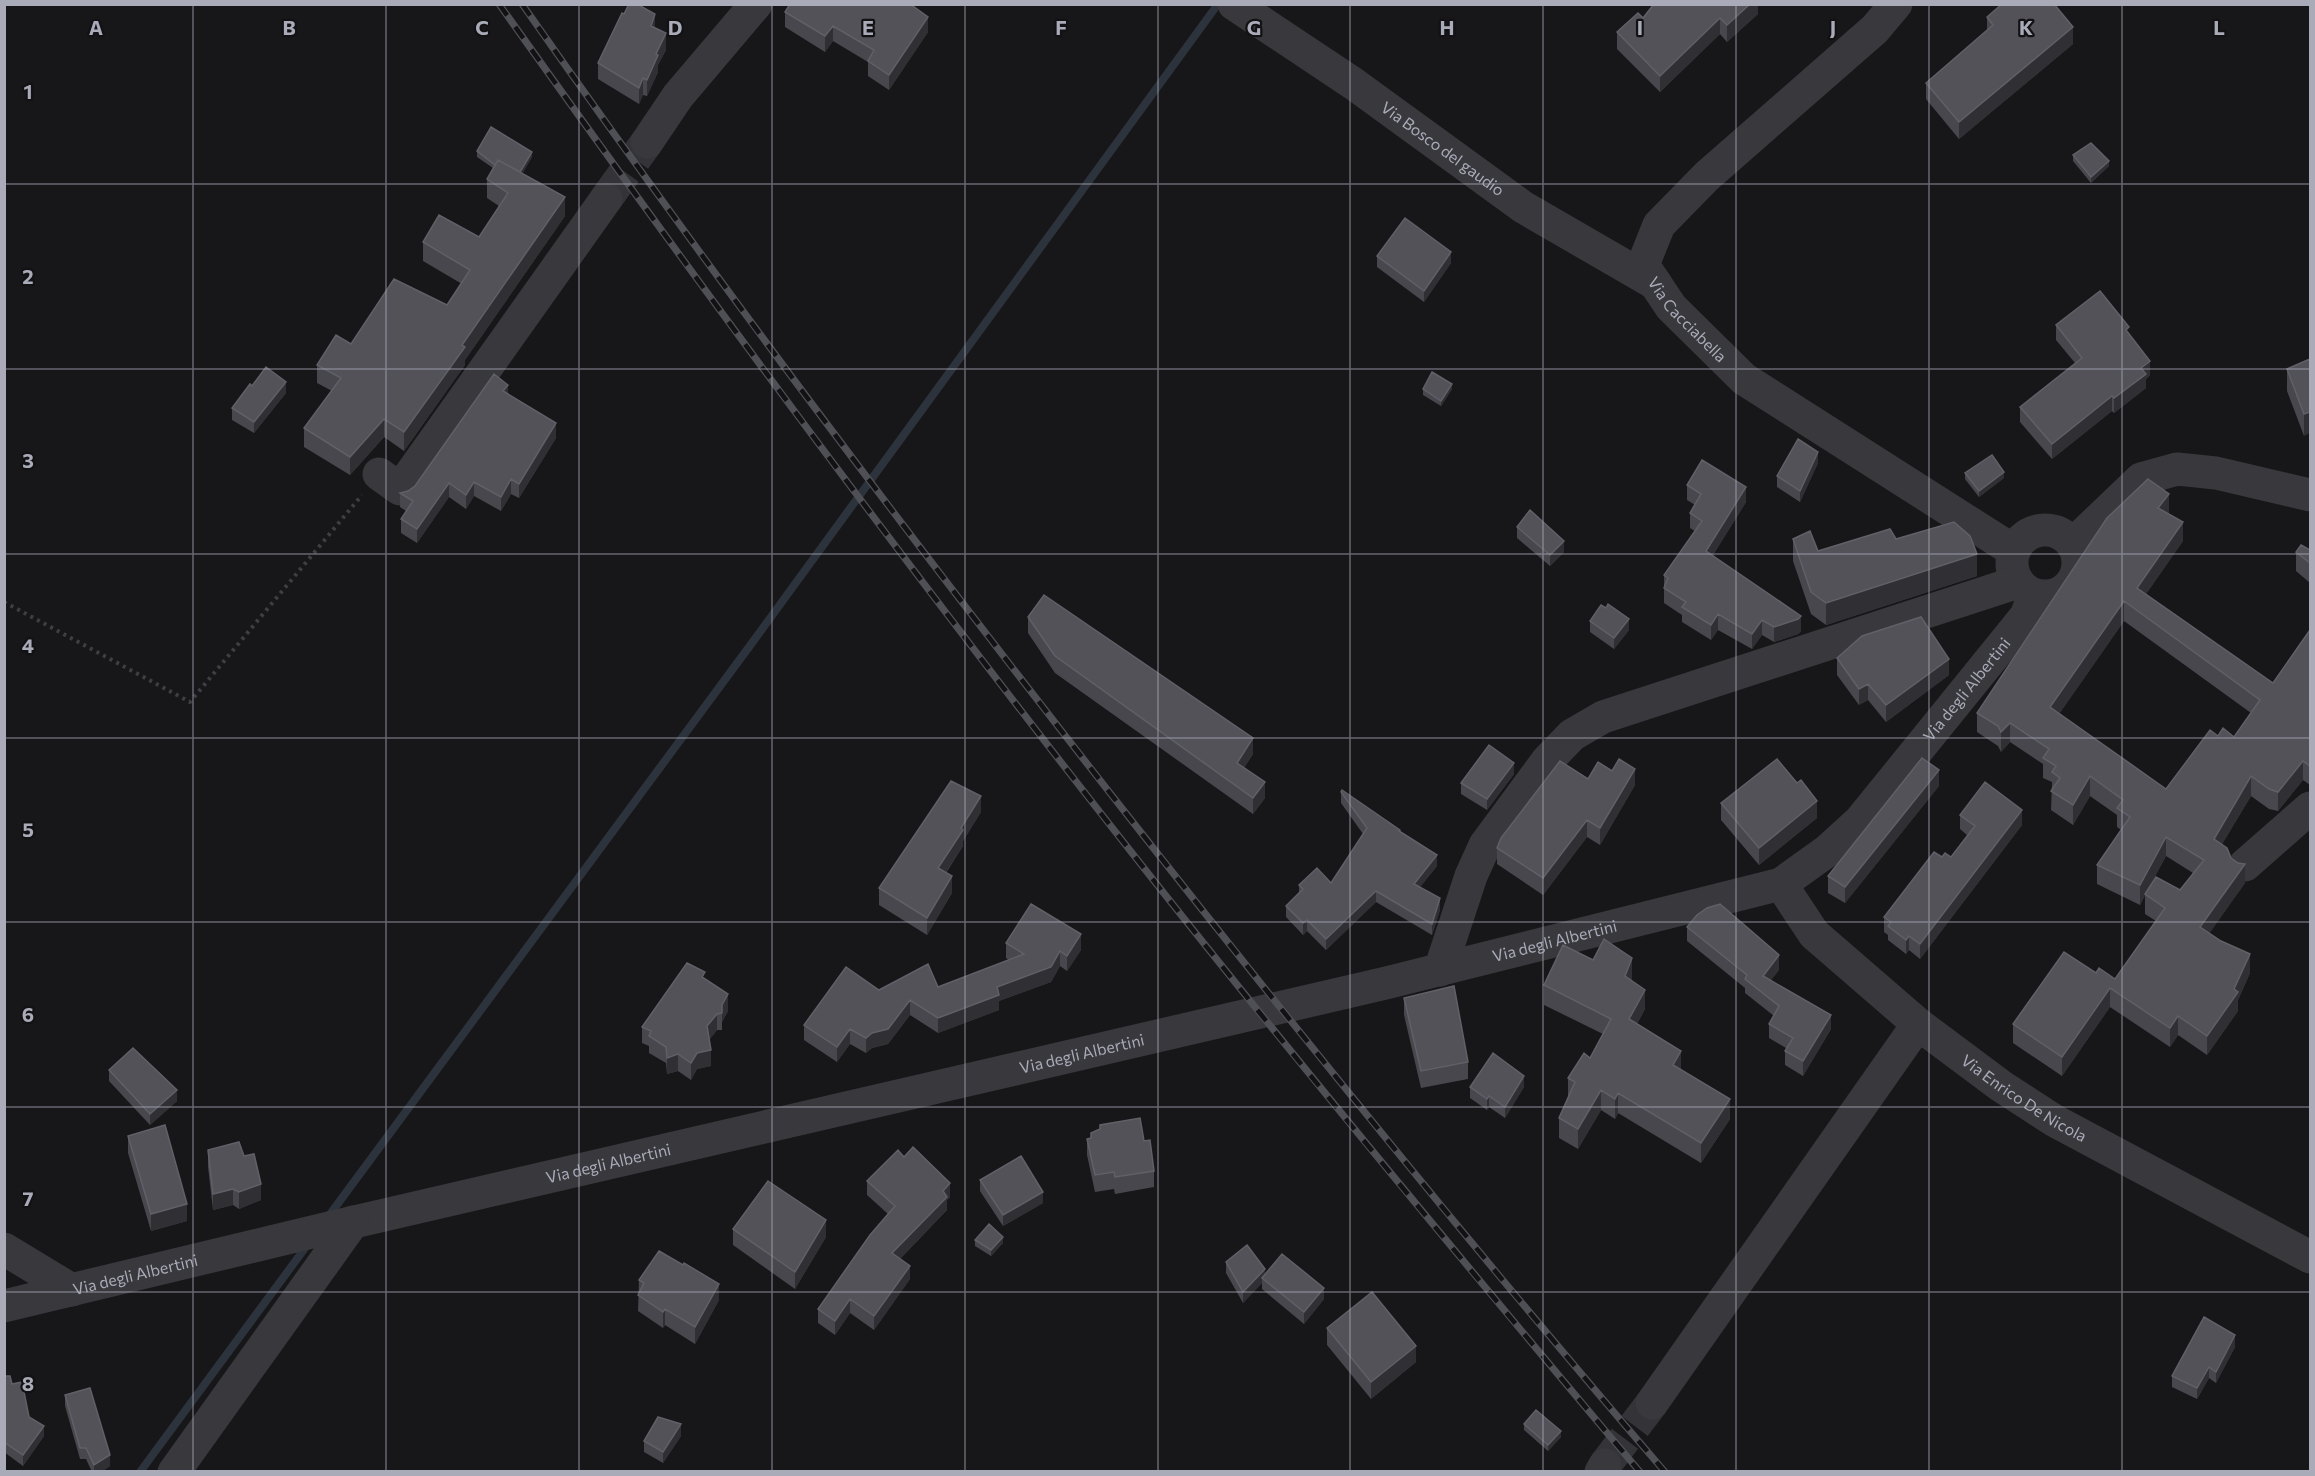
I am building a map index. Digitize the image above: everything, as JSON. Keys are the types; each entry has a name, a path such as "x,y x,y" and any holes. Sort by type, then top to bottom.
{"street":[{"path":"648,142 678,96 756,4"},
{"name":"Via Bosco del gaudio","path":"1234,4 1354,84 1523,207 1656,284"},
{"name":"Via Cacciabella","path":"1896,4 1875,29 1707,176 1659,225 1643,265 1671,307 1743,379 2022,576"},
{"path":"379,474 400,489 606,199"},
{"path":"2073,544 2141,480 2177,469 2216,473 2310,495"},
{"path":"2036,531 2055,531 2073,544 2079,559 2074,580 2053,596 2022,576 2023,538 2036,531"},
{"path":"1440,970 1471,876 1485,845 1547,761 1572,735 1603,717 2022,576"},
{"name":"Via degli Albertini","path":"4,1306 329,1228 1440,970 1781,884 1827,850 1860,821 2026,616 2022,576"},
{"path":"2245,865 2310,808"},
{"name":"Via Enrico De Nicola","path":"1781,884 1814,934 1918,1024 2001,1086 2055,1121 2310,1257"},
{"path":"1652,1403 1918,1024"},
{"path":"174,1472 329,1228"},
{"path":"4,1249 72,1290"}],"path":[{"path":"4,602 190,702 379,474"}],"building":[{"path":"629,4 637,4 655,14 651,26 666,33 647,80 643,78 639,88 598,63 622,13 624,14"},
{"path":"790,4 910,4 928,17 889,75 868,61 874,50 833,26 825,36 785,12"},
{"path":"1654,4 1750,4 1727,25 1720,18 1660,76 1617,32 1638,13 1643,18"},
{"path":"2002,4 2054,4 2073,27 1959,122 1926,83 1993,25 1987,17"},
{"path":"491,127 532,152 520,172 498,160 495,165 477,151"},
{"path":"2091,143 2109,161 2091,177 2073,155"},
{"path":"498,160 565,197 462,345 465,347 404,432 384,419 350,457 304,428 341,378 317,365 336,335 351,344 394,279 447,305 470,270 423,242 439,215 479,237 508,193 487,179"},
{"path":"1405,218 1451,252 1424,291 1377,256"},
{"path":"2100,291 2129,327 2126,330 2150,361 2141,368 2146,374 2114,398 2112,396 2052,444 2020,407 2082,358 2056,325"},
{"path":"2310,359 2310,412 2304,414 2287,369"},
{"path":"266,367 286,382 254,422 232,408"},
{"path":"1432,372 1452,384 1441,401 1423,389"},
{"path":"494,374 508,385 503,391 556,423 519,484 511,479 501,497 474,482 466,495 449,483 417,529 401,519 413,501 400,493 415,486"},
{"path":"1798,439 1818,452 1800,491 1777,476"},
{"path":"1992,455 2004,472 1979,491 1965,473"},
{"path":"1702,460 1746,487 1706,551 1801,616 1798,619 1774,627 1762,620 1752,634 1718,614 1711,625 1682,607 1686,602 1664,588 1668,578 1664,575 1702,521 1690,513 1701,494 1687,485"},
{"path":"2148,479 2169,494 2158,508 2183,522 2137,588 2273,683 2310,630 2310,766 2303,761 2278,792 2269,789 2251,776 2214,839 2227,848 2231,858 2238,863 2245,864 2200,927 2221,941 2250,954 2234,989 2238,992 2207,1036 2178,1016 2170,1028 2110,988 2062,1057 2013,1024 2064,952 2096,973 2099,968 2115,979 2165,908 2145,894 2156,877 2180,890 2204,860 2166,837 2140,885 2097,865 2130,817 2117,808 2123,800 2090,776 2073,805 2051,791 2060,778 2052,772 2056,766 2043,758 2049,749 2010,723 2001,732 1998,726 1977,713 2107,518","holes":["2124,601 2260,700 2234,737 2223,728 2218,736 2210,730 2166,789 2050,707"]},
{"path":"1530,510 1564,541 1550,555 1517,527"},
{"path":"1954,522 1970,536 1977,554 1826,603 1811,592 1793,539 1810,531 1818,551 1890,529 1896,539"},
{"path":"2301,545 2310,550 2310,563 2296,552"},
{"path":"1044,595 1253,738 1237,763 1265,782 1253,798 1055,656 1028,617"},
{"path":"1608,604 1629,619 1614,638 1590,621 1601,605 1606,608"},
{"path":"1921,617 1949,659 1886,705 1868,684 1859,689 1837,658 1862,636"},
{"path":"1489,745 1514,763 1487,799 1461,783"},
{"path":"1922,758 1939,770 1845,887 1828,876"},
{"path":"1619,759 1635,769 1600,828 1587,820 1543,878 1497,848 1501,838 1560,761 1588,779 1598,762 1612,771"},
{"path":"1777,759 1797,783 1801,780 1817,801 1759,848 1721,803"},
{"path":"951,781 981,796 961,828 963,830 938,868 952,876 927,918 879,888"},
{"path":"1985,782 2022,810 1920,944 1909,936 1906,940 1888,926 1891,922 1884,917 1934,852 1942,857 1945,853 1951,857 1975,826 1960,815"},
{"path":"1342,790 1437,855 1414,884 1440,898 1432,924 1376,891 1326,939 1307,920 1303,923 1286,906 1303,889 1299,885 1317,868 1331,883 1367,828 1341,792"},
{"path":"1031,904 1081,934 1067,956 1060,951 1051,967 997,987 999,995 938,1018 910,1000 888,1029 872,1033 866,1038 850,1029 837,1047 804,1025 846,967 879,990 928,964 938,987 1024,954 1006,943"},
{"path":"1720,904 1779,955 1763,976 1831,1015 1803,1061 1785,1051 1793,1038 1769,1024 1779,1006 1745,979 1747,975 1687,927 1697,915 1707,908"},
{"path":"1604,939 1632,958 1625,976 1645,990 1629,1019 1681,1051 1673,1065 1730,1099 1701,1143 1618,1093 1615,1099 1601,1090 1578,1129 1559,1118 1575,1082 1568,1078 1584,1053 1590,1058 1611,1019 1544,985 1563,945 1593,960"},
{"path":"687,963 705,972 702,977 728,994 722,1005 722,1013 717,1014 707,1026 711,1050 697,1053 691,1063 678,1054 667,1058 666,1047 649,1036 651,1031 642,1027"},
{"path":"1454,986 1468,1062 1421,1071 1404,998"},
{"path":"133,1048 177,1090 150,1114 109,1070"},
{"path":"1493,1053 1524,1076 1505,1107 1489,1096 1487,1099 1470,1087"},
{"path":"1140,1118 1144,1141 1150,1140 1154,1171 1115,1177 1114,1172 1095,1175 1087,1139 1091,1138 1091,1133 1100,1129 1100,1125"},
{"path":"165,1125 187,1204 151,1214 128,1136"},
{"path":"239,1142 244,1156 254,1154 261,1184 239,1192 233,1189 213,1194 208,1150"},
{"path":"913,1147 950,1183 943,1191 947,1197 892,1253 910,1266 874,1316 850,1299 835,1321 818,1309 870,1235 895,1206 867,1181 898,1150 904,1157"},
{"path":"1021,1156 1043,1192 1003,1215 980,1180"},
{"path":"768,1181 826,1220 795,1272 733,1229"},
{"path":"989,1224 1003,1237 991,1250 975,1240"},
{"path":"1247,1245 1265,1269 1243,1292 1226,1262"},
{"path":"659,1251 719,1284 695,1327 665,1309 663,1312 638,1295 644,1283 639,1280"},
{"path":"1282,1254 1324,1288 1304,1312 1262,1278"},
{"path":"1372,1292 1416,1346 1371,1382 1327,1328"},
{"path":"2204,1317 2235,1335 2216,1372 2209,1367 2197,1388 2172,1376"},
{"path":"4,1376 10,1376 12,1384 22,1382 29,1417 44,1426 23,1455 4,1442"},
{"path":"90,1388 110,1455 94,1465 86,1448 80,1448 65,1395"},
{"path":"1536,1410 1561,1431 1548,1445 1524,1424"},
{"path":"658,1417 681,1424 663,1452 644,1441"}],"waterway":[{"path":"328,1217 749,647 1218,4"},
{"path":"140,1472 308,1244"}],"tunnel":[{"path":"606,199 647,142"},
{"path":"1605,1465 1652,1403"}],"railway":[{"path":"499,4 654,221 812,435 1054,753 1322,1090 1640,1472"},
{"path":"522,4 745,314 1053,721 1328,1067 1665,1472"}]}
